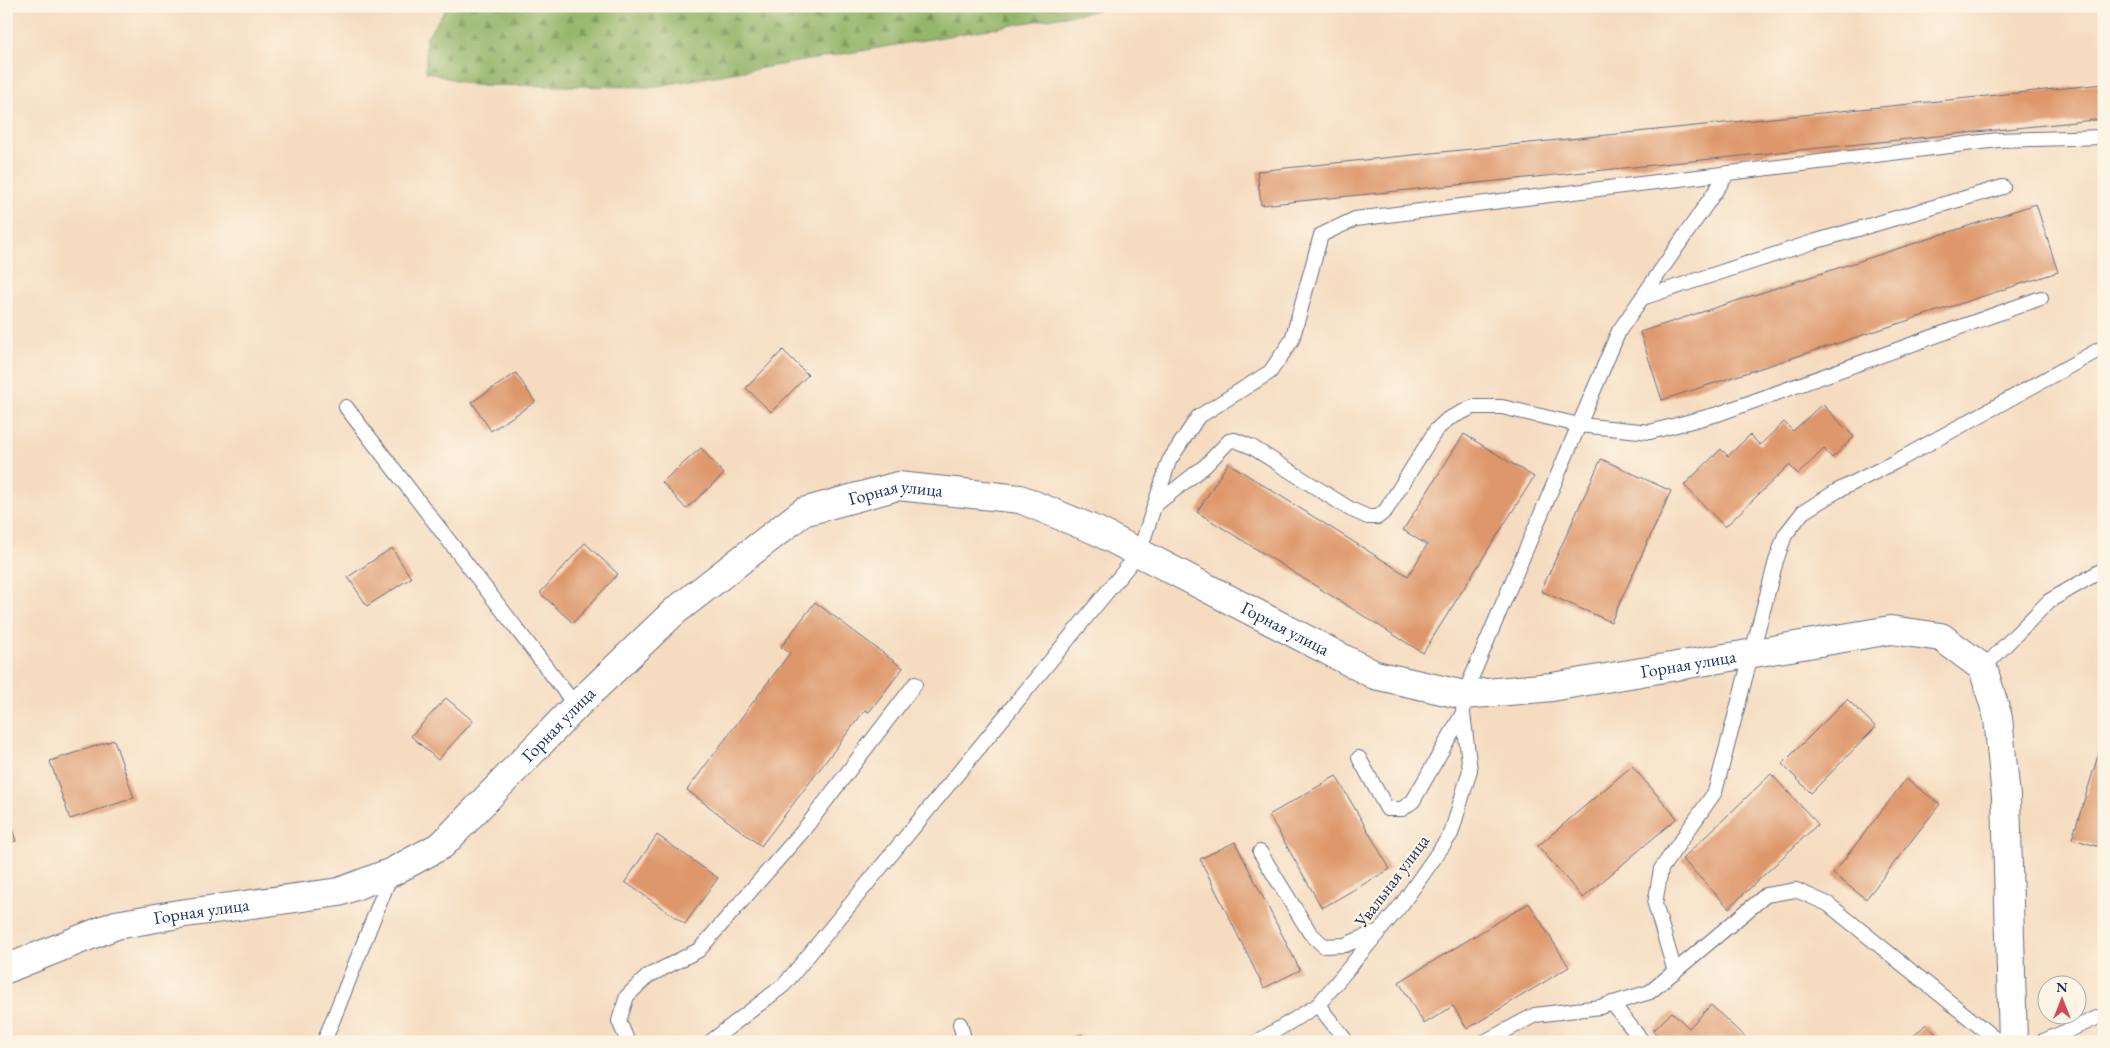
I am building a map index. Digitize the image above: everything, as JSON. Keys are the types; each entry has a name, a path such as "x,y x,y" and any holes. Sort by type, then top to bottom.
{"street":[{"name":"Горная улица","path":"6,969 116,926 179,914 339,892 392,872 442,845 576,706 674,612 802,512 898,486 1020,500 1097,531 1375,675 1463,704 1552,686 1891,630 1941,637 1983,668"},
{"path":"1983,668 1998,718 2006,797 2013,1042"}],"lane":[{"path":"710,1042 784,985 1139,553 1169,460 1198,418 1270,372 1292,340 1321,235 1355,219 1998,140 2104,137"},
{"path":"1358,758 1387,809 1402,809 1413,801 1463,704 1619,331 1728,173"},
{"path":"1642,298 1813,242 2003,187"},
{"path":"1154,506 1204,466 1222,446 1229,441 1235,440 1252,447 1350,509 1368,517 1378,517 1386,510 1436,430 1448,419 1473,407 1502,408 1579,425 1650,432 1718,414 2042,298"},
{"path":"1675,972 1655,904 1660,870 1715,792 1785,535 1803,512 1837,491 1895,462 2104,346"},
{"path":"346,408 576,706"},
{"path":"1983,668 2049,601 2104,569"},
{"path":"628,1042 619,1021 628,996 648,976 699,950 802,832 915,684"},
{"name":"Увальная улица","path":"1257,1042 1318,1004 1402,904 1451,834 1470,770 1463,704"},
{"path":"1260,852 1310,933 1324,946 1345,945 1380,931"},
{"path":"324,1042 392,872"},
{"path":"1484,1042 1535,1015 1600,1007 1650,992 1766,895 1796,890 1828,904 1999,1042"},
{"path":"1612,1003 1643,1042"},
{"path":"1318,1004 1347,1042"},
{"path":"2042,1042 2104,1015"},
{"path":"960,1024 965,1042"}],"green space":[{"path":"448,6 1123,6 651,87 473,85 426,72 426,38"}],"building":[{"path":"2104,84 2104,119 1261,205 1257,171"},
{"path":"2036,204 2058,272 1662,400 1640,332"},
{"path":"783,350 808,375 771,412 746,388"},
{"path":"516,373 535,402 491,431 472,402"},
{"path":"1822,404 1854,437 1832,458 1824,449 1798,474 1789,465 1725,527 1684,485 1721,449 1728,456 1750,435 1760,445 1784,422 1793,431"},
{"path":"1464,434 1534,477 1423,653 1197,512 1228,463 1408,576 1427,545 1403,530"},
{"path":"701,448 724,474 686,509 662,482"},
{"path":"1601,459 1671,491 1611,622 1541,591"},
{"path":"585,543 618,574 573,623 540,593"},
{"path":"392,548 411,578 367,606 348,577"},
{"path":"815,602 903,668 869,712 865,710 761,846 687,790 790,653 781,647"},
{"path":"446,698 473,721 438,760 411,736"},
{"path":"1847,699 1876,727 1811,793 1782,764"},
{"path":"114,740 134,798 70,819 50,761"},
{"path":"2104,740 2104,848 2072,839"},
{"path":"1632,766 1677,818 1583,898 1538,846"},
{"path":"1771,774 1818,824 1729,908 1682,859"},
{"path":"1336,776 1390,869 1322,908 1269,815"},
{"path":"1906,779 1940,804 1866,899 1833,874"},
{"path":"6,811 16,841 6,844"},
{"path":"657,835 718,878 685,924 625,882"},
{"path":"1235,842 1300,970 1264,988 1200,859"},
{"path":"1529,903 1569,967 1467,1029 1453,1006 1424,1024 1399,982"},
{"path":"1711,1005 1750,1042 1664,1042 1653,1031 1672,1012 1689,1028"},
{"path":"1926,1024 1943,1042 1907,1042"},
{"path":"1082,1034 1084,1042 1053,1041"}]}
